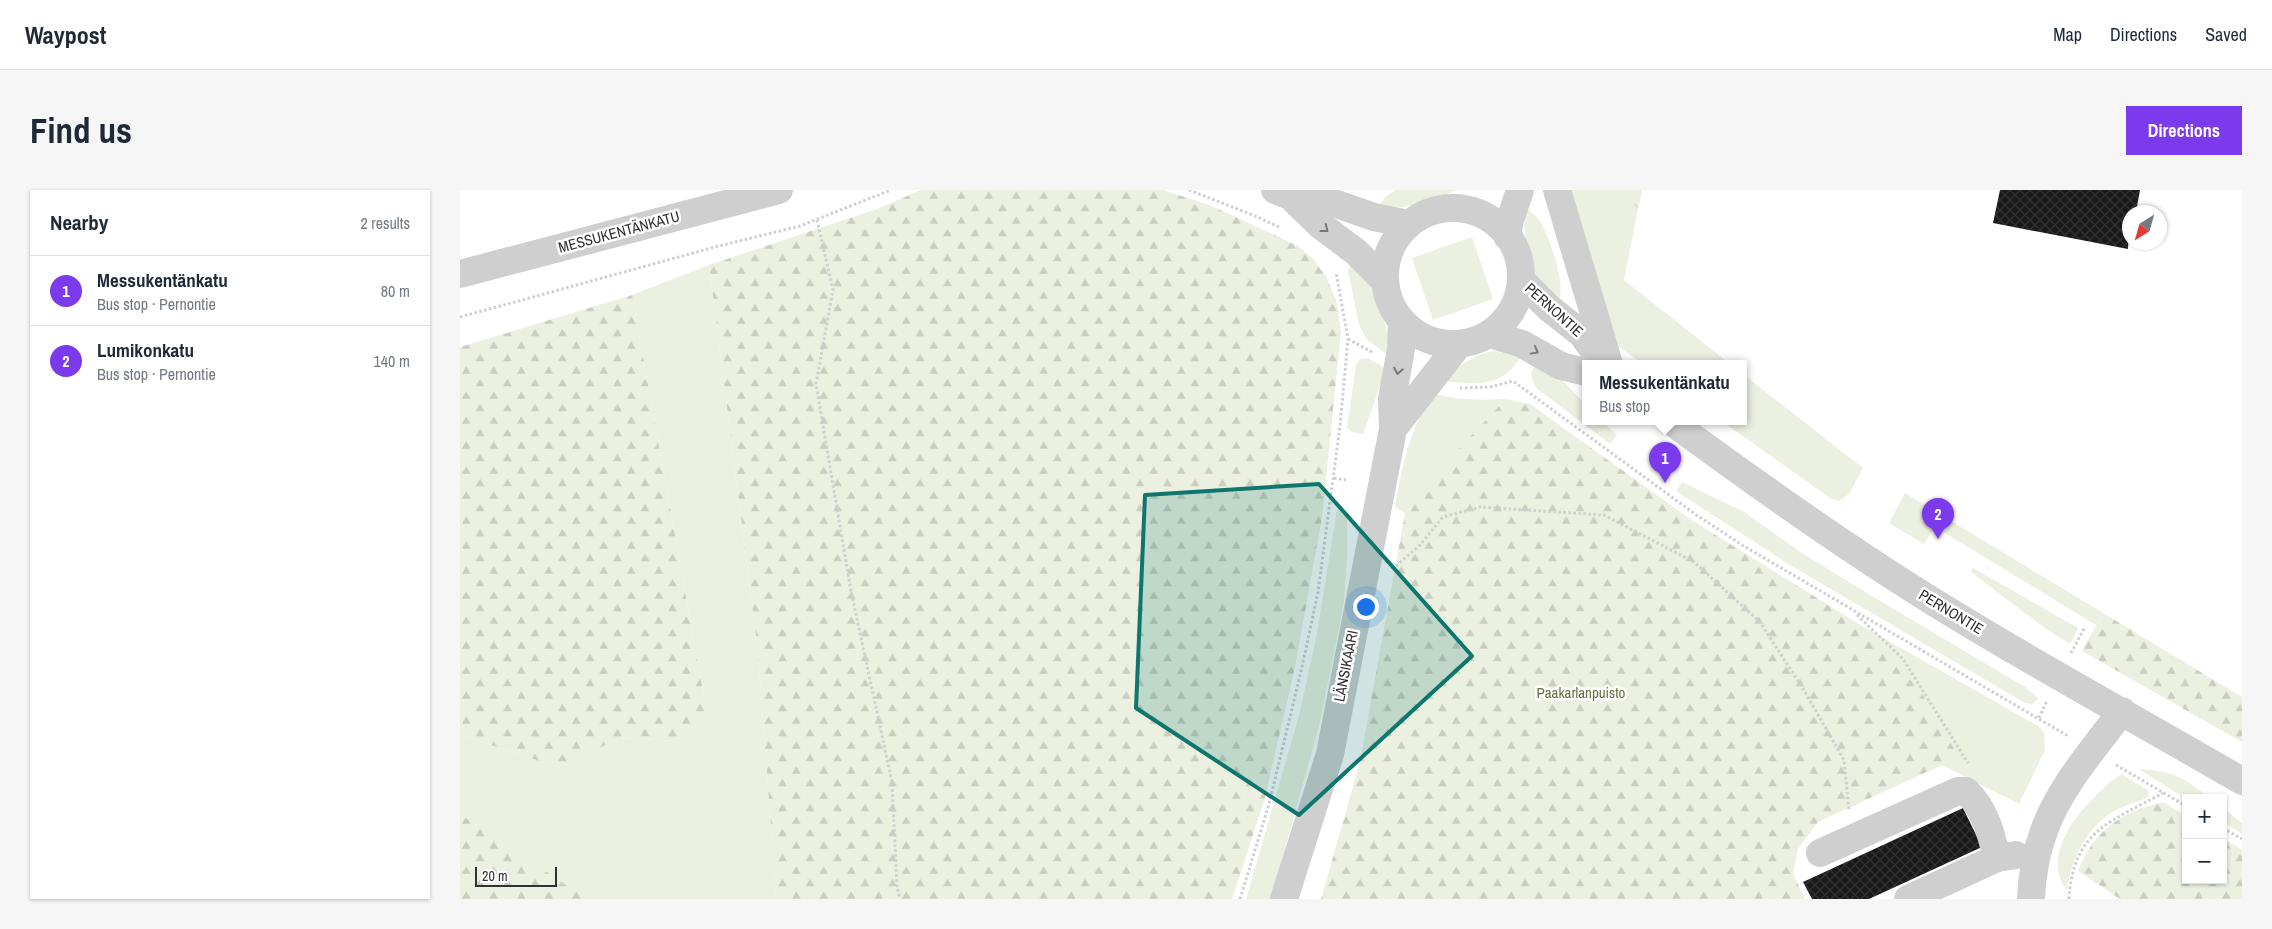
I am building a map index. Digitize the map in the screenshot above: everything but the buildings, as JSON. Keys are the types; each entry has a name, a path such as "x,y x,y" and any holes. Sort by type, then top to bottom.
{"street":[{"name":"MESSUKENTÄNKATU","path":"460,274 779,190"},
{"path":"1453,208 1475,190"},
{"path":"1508,236 1510,220 1520,190"},
{"path":"1557,190 1608,360"},
{"path":"1282,193 1328,201 1374,217 1408,224"},
{"path":"1282,193 1356,252 1384,280"},
{"path":"1453,208 1469,210 1488,218 1508,236 1517,254 1521,280 1517,301 1509,315 1490,334 1475,341 1459,344 1432,342 1413,332 1402,322 1388,300 1384,280 1385,264 1390,250 1398,235 1408,224 1427,213 1453,208"},
{"name":"PERNONTIE","path":"1521,280 1548,308 1582,334 1601,360"},
{"name":"LÄNSIKAARI","path":"1284,899 1330,754 1393,429 1392,399 1401,349 1402,322"},
{"path":"1490,334 1522,344 1561,366 1582,371"},
{"name":"LÄNSIKAARI","path":"1393,429 1459,344"},
{"name":"PERNONTIE","path":"1676,425 1838,541 1970,624 2059,677 2122,711 2242,781"},
{"path":"2035,897 2037,851 2044,829 2055,808 2092,751 2122,711"},
{"path":"1820,853 1958,792 1966,792 1976,800 1984,815 1998,858"},
{"path":"1908,899 1998,858 2037,851"}],"path":[{"path":"460,317 715,247 800,226 891,190"},
{"path":"1189,190 1253,215 1287,232"},
{"path":"816,220 833,290 816,384 851,591 892,782 897,887 900,899"},
{"path":"1240,899 1269,804 1318,592 1334,478 1348,340 1347,324 1336,270"},
{"path":"1455,388 1490,387 1513,381 1742,545 2182,804"},
{"path":"1334,478 1346,480"},
{"path":"1660,488 1665,483"},
{"path":"1393,568 1420,545 1443,516 1480,507 1604,515 1694,562 1760,622 1802,687 1844,760 1853,838"},
{"path":"1853,611 1903,659 1970,766"},
{"path":"2070,899 2074,867 2080,853 2092,836 2115,816 2163,792"},
{"path":"2227,830 2242,839"}],"highlighted area":[{"path":"1319,484 1472,656 1299,815 1136,708 1145,495"}],"green space":[{"path":"921,190 1163,190 1212,206 1298,246 1314,260 1326,276 1337,303 1341,332 1322,517 1295,667 1264,801 1232,899 776,899 758,652 709,265 877,209"},
{"path":"1396,190 1455,190 1418,204 1399,207 1379,206 1385,197"},
{"path":"1571,190 1621,190 1638,209 1624,280 1725,360 1637,360 1615,344"},
{"path":"1621,190 1642,190 1638,209"},
{"path":"1527,209 1541,223 1553,251 1559,274 1560,295 1558,303 1537,279 1531,263 1525,235"},
{"path":"1472,237 1493,299 1433,320 1412,258"},
{"path":"1352,260 1366,276 1372,289 1391,346 1387,354 1367,340 1359,325 1348,271"},
{"path":"709,265 758,652 776,899 585,899 460,814 460,735 561,768 619,738 674,741 704,721 704,697 632,295"},
{"path":"632,295 704,697 704,721 674,741 619,738 561,768 460,735 460,347"},
{"path":"1496,351 1520,358 1512,368 1496,380 1477,383 1443,381 1461,365 1474,357"},
{"path":"1368,358 1386,369 1363,434 1352,432 1347,428 1356,365 1360,359"},
{"path":"1535,364 1564,382 1582,401 1582,423 1535,387 1531,374"},
{"path":"1747,377 1863,468 1849,494 1839,501 1830,498 1727,425 1747,425"},
{"path":"1433,393 1460,399 1506,399 1424,485 1405,513 1395,507 1404,462 1418,420"},
{"name":"Paakarlanpuisto","path":"1506,399 1530,404 1693,521 1857,623 1920,690 1957,754 1942,765 1818,822 1798,849 1793,874 1805,899 1321,899 1360,762 1405,513 1424,485"},
{"path":"1585,425 1606,425 1617,435 1610,444"},
{"path":"1682,482 1744,512 1802,553 2025,687 2038,698 2033,704 2025,703 1790,565 1676,491"},
{"path":"1905,493 2103,613 2096,625 1935,527 1924,544 1889,523"},
{"path":"1337,510 1347,512 1347,557 1344,601 1319,726 1271,899 1246,899 1299,716 1317,633"},
{"path":"1973,568 2078,628 2070,644 2046,629 1971,572"},
{"path":"2103,613 2242,697 2242,742 2082,651"},
{"path":"1857,623 2038,726 2044,732 2045,750 2019,804 1942,765 1957,754"},
{"path":"2139,769 2161,771 2177,776 2204,794 2182,794 2182,796"},
{"path":"2121,774 2148,790 2147,798 2114,811 2096,825 2079,851 2071,870 2067,890 2059,875 2058,859 2062,842 2082,810"},
{"path":"2163,802 2182,814 2182,884 2227,884 2227,841 2242,850 2242,899 2120,899 2078,871 2092,844 2101,834 2122,817"},
{"path":"2227,811 2242,823 2242,834 2227,825"},
{"path":"460,814 581,895 585,899 460,899"}],"place":[{"name":"Messukentänkatu","path":"1665,483"},
{"name":"Lumikonkatu","path":"1938,539"}]}
